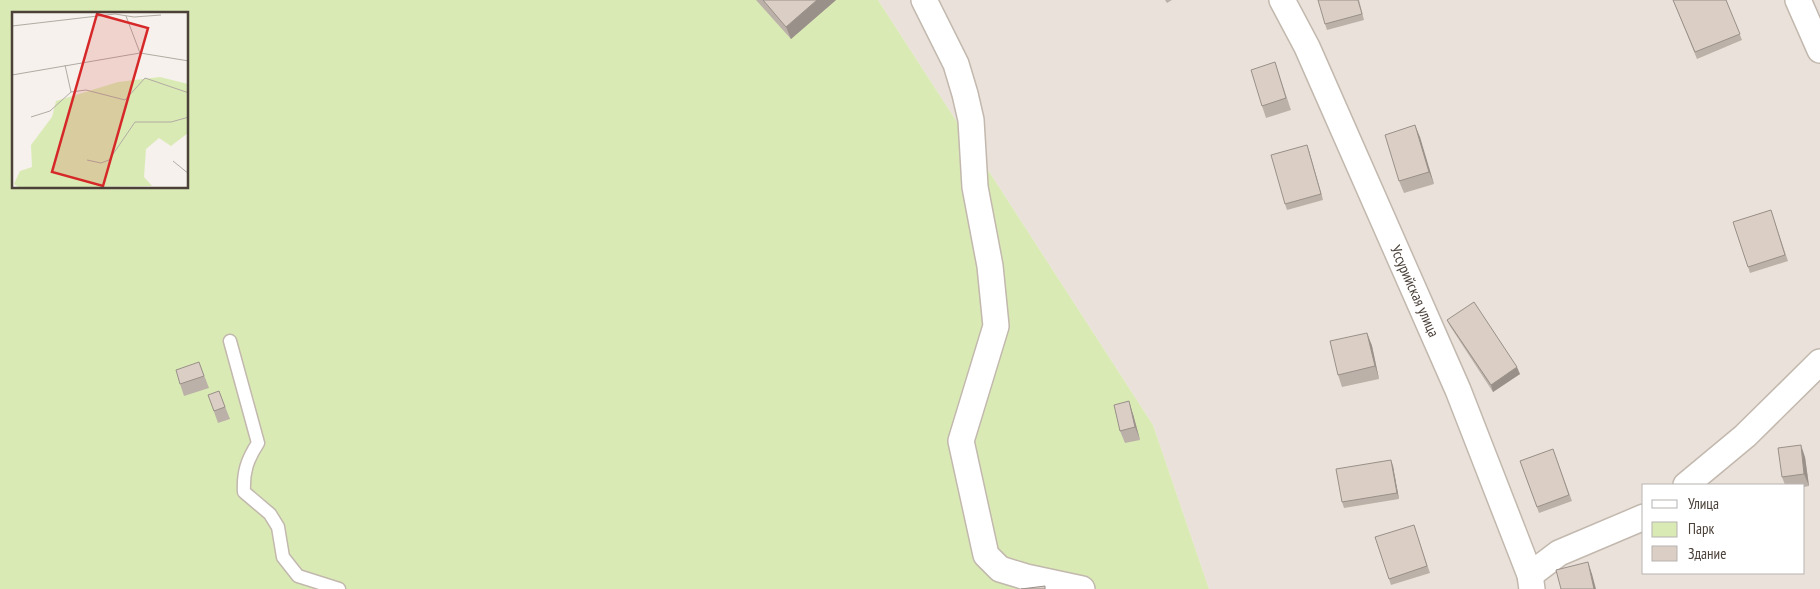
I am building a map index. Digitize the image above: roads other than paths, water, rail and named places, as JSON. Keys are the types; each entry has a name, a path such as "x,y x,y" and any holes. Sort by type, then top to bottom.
{"street":[{"path":"924,0 956,64 965,94 971,120 975,187 990,266 996,326 961,440 986,554 1000,569 1026,577 1082,589"},
{"name":"Уссурийская улица","path":"1282,0 1307,47 1458,390 1531,582"},
{"path":"1798,0 1820,50"},
{"path":"1687,484 1745,436 1820,362"},
{"path":"1531,582 1560,553 1642,518"}],"lane":[{"path":"230,341 258,443 247,460 243,477 244,492 270,514 278,527 283,557 298,576 339,589"}]}
